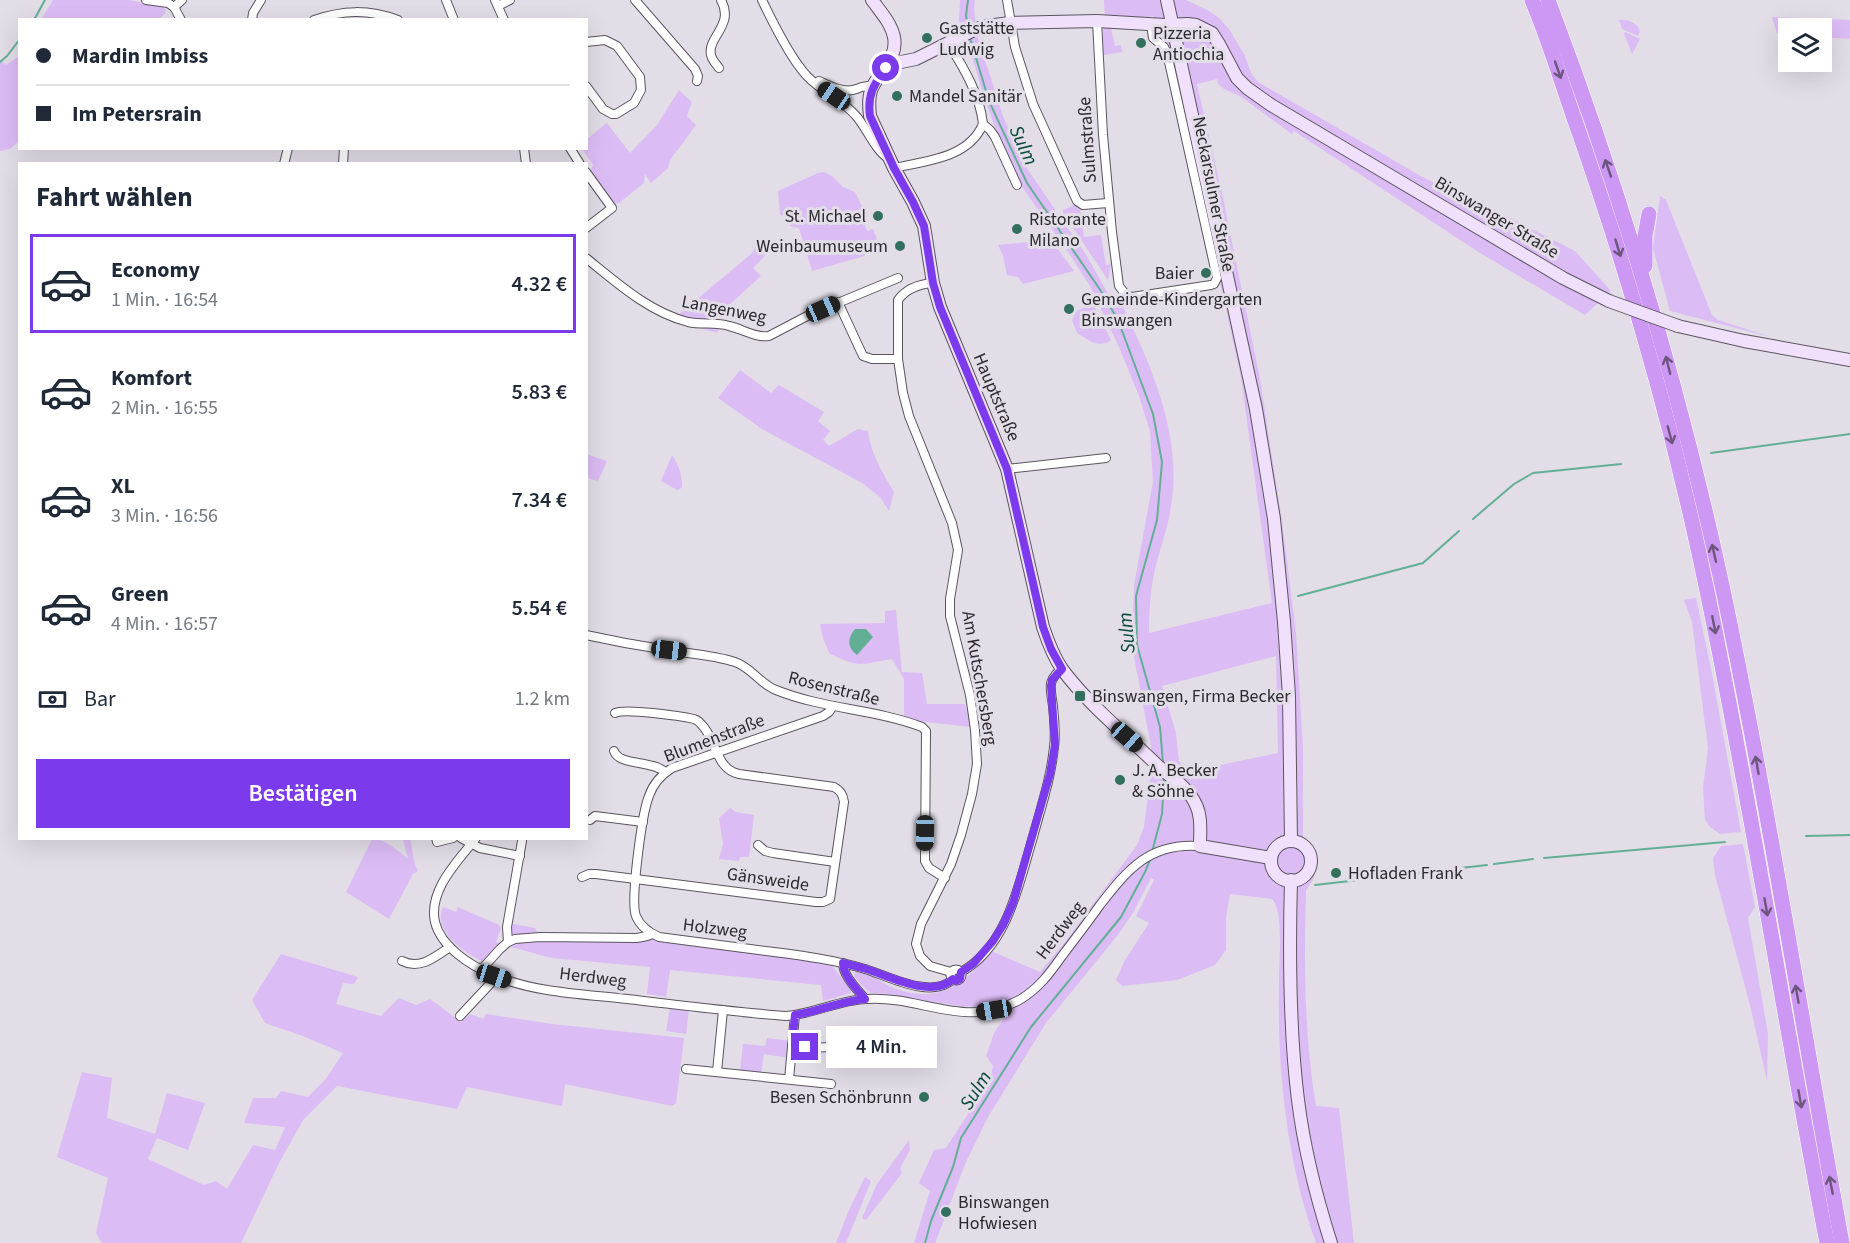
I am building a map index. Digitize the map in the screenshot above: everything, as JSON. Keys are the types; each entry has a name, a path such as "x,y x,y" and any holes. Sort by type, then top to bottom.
{"highway":[{"path":"1532,0 1600,192 1633,298 1664,412 1760,823"},
{"path":"1548,0 1591,117 1645,284 1722,584 1750,726 1760,823 1827,1243"},
{"path":"1645,284 1644,251 1649,214"},
{"path":"1764,849 1842,1243"}],"main road":[{"path":"872,0 884,16 894,37 894,52 891,60 902,62 916,59 948,43"},
{"path":"1145,24 1157,16 1167,1"},
{"path":"1167,1 1256,409 1274,519 1289,696 1291,841"},
{"name":"Binswanger Straße","path":"948,43 986,26 1010,23 1097,21 1196,25 1212,33 1238,78 1247,88 1271,105 1563,278 1609,301 1678,326 1744,341 1850,360"},
{"name":"Hauptstraße","path":"891,60 873,86 870,96 870,116 924,226 933,283 947,324 1007,469 1043,627 1051,649 1062,669 1120,730 1186,790 1197,807 1200,818 1200,846"},
{"path":"1291,841 1303,845 1310,855 1311,862 1310,868 1302,877 1291,880 1281,878 1276,874 1271,858 1280,844 1291,841"},
{"name":"Herdweg","path":"1200,846 1271,858"},
{"path":"1291,880 1291,1013 1298,1102 1310,1171 1330,1243"}],"street":[{"path":"146,0 168,3 174,7 180,18"},
{"path":"174,7 182,0"},
{"path":"252,18 253,12 261,0"},
{"path":"446,0 453,18"},
{"path":"503,18 496,3 510,0"},
{"path":"635,0 695,69 698,76 697,81"},
{"path":"719,68 711,57 711,51 725,19 721,0"},
{"path":"762,0 801,69 810,79 848,107 870,134 883,155 893,164 950,155 974,139 983,124"},
{"path":"1007,0 1015,47 1032,104 1077,201 1083,205 1108,203"},
{"path":"321,18 335,14 364,12 375,12 392,18"},
{"name":"Sulmstraße","path":"1097,21 1108,203 1119,286 1123,291"},
{"name":"Neckarsulmer Straße","path":"1123,291 1132,297 1210,285 1214,284 1217,278 1166,49 1153,38 1145,24"},
{"path":"588,42 599,39 617,46 640,77 641,90 634,103 612,114 603,108 588,89"},
{"path":"948,43 966,72 979,103 983,124 995,137 1017,185"},
{"path":"810,79 842,90 873,86"},
{"path":"588,175 612,208 588,226"},
{"name":"Langenweg","path":"588,260 643,302 678,319 699,324 719,323 762,337 769,336 838,302 898,278"},
{"name":"Am Kutschersberg","path":"933,283 908,290 898,300 898,359 909,416 952,523 956,540 958,550 950,599 950,616 970,695 975,730 977,764 961,835 945,878 921,924 916,944 920,956 930,966 952,976"},
{"path":"838,302 863,356 872,359 898,359"},
{"path":"1007,469 1106,458"},
{"name":"Rosenstraße","path":"588,635 709,655 738,663 776,690 833,706 900,720 925,729 925,861 929,868 945,878"},
{"name":"Holzweg","path":"508,942 515,939 540,937 637,938 652,934 659,937 843,963 923,987 949,983 952,976 956,981 960,979 961,972 973,964 993,941 1013,903 1050,774 1055,745 1051,686 1052,680 1062,669"},
{"name":"Blumenstraße","path":"652,934 635,914 634,906 643,822 648,796 654,784 672,768 823,716 833,706"},
{"path":"615,713 632,711 695,719 705,728 717,752"},
{"path":"614,751 615,755 621,759 656,765 665,772"},
{"name":"Gänsweide","path":"636,878 823,902 830,899 844,802 842,793 834,787 734,773 728,771 723,765 717,752"},
{"path":"590,820 596,816 643,822"},
{"path":"481,970 508,942 507,927 522,841"},
{"path":"473,842 480,848 520,856"},
{"name":"Herdweg","path":"473,842 444,880 435,904 435,922 443,939 450,947 481,970 532,987 557,991 723,1010 795,1015 865,999 896,1000 966,1013 994,1010 1013,1003 1029,994 1047,976 1129,870 1144,858 1167,848 1200,846"},
{"path":"758,845 765,851 773,853 836,862"},
{"path":"582,877 589,874 636,878"},
{"path":"402,961 414,965 421,963 450,947"},
{"path":"843,963 845,973 865,999"},
{"path":"460,1016 490,984 494,976"},
{"path":"717,1072 723,1010"},
{"path":"789,1079 795,1015"},
{"path":"792,1046 834,1047"},
{"path":"686,1069 831,1084"}],"shaded area":[{"path":"53,0 129,0 164,7 165,10 165,14 159,18 42,18"},
{"path":"960,0 975,0 976,27 962,33 959,20"},
{"path":"1104,0 1186,0 1209,11 1229,29 1245,56 1251,73 1258,82 1426,179 1485,205 1575,251 1611,291 1585,315 1480,253 1294,131 1292,134 1240,96 1224,89 1218,84 1217,79 1197,84 1260,379 1282,521 1296,633 1303,747 1303,838 1311,850 1315,864 1314,877 1306,890 1305,971 1309,1052 1316,1106 1339,1108 1354,1243 1316,1243 1297,1179 1282,1080 1279,925 1276,905 1272,899 1230,894 1226,917 1226,950 1215,965 1177,980 1122,986 1116,980 1125,960 1149,923 1136,916 1154,880 1151,878 1133,913 1117,936 1046,1023 988,1117 966,1162 935,1243 914,1243 930,1191 919,1183 934,1150 946,1148 990,1080 993,1066 986,1056 994,1033 1005,1017 998,1003 979,1007 961,1006 870,993 854,977 855,972 864,973 905,992 934,993 947,990 959,983 991,951 1040,972 1137,845 1144,827 1151,770 1156,773 1132,646 1134,585 1153,482 1150,431 1119,347 1090,286 1020,184 1003,148 984,98 967,39 977,35 1003,116 1026,167 1085,253 1115,306 1121,303 1143,351 1162,402 1172,453 1174,480 1170,515 1153,580 1149,633 1272,603 1241,378 1170,52 1157,38 1153,16 1132,20 1105,19","holes":["1276,656 1278,753 1192,771 1179,762 1176,733 1162,686"]},
{"path":"1772,17 1798,18 1778,18 1777,33"},
{"path":"1832,19 1850,20 1850,39 1832,38"},
{"path":"1619,20 1634,23 1640,31 1638,36 1622,29"},
{"path":"1103,27 1111,28 1115,46 1121,45 1122,52 1103,55"},
{"path":"1624,33 1640,39 1632,54"},
{"path":"18,57 18,142 10,149 0,151 0,60 6,65"},
{"path":"679,90 692,102 687,116 696,125 670,160 668,168 651,183 645,174 644,183 619,203 614,204 591,170 593,165 583,150 588,150 588,138 607,123 630,153 657,125"},
{"path":"824,172 832,176 843,187 855,192 862,206 860,214 867,231 873,229 877,239 864,246 865,256 812,271 799,228 789,225 786,216 780,215 778,191"},
{"path":"1660,196 1666,200 1712,315 1718,320 1771,337 1670,311 1653,248"},
{"path":"1076,204 1080,208 1084,237 1101,235 1106,265 1111,264 1108,280 1063,213 1063,210"},
{"path":"1051,240 1074,271 1023,284 1018,277 1007,275 998,245"},
{"path":"759,243 768,249 753,268 761,276 707,325 720,327 717,333 682,323 677,316 751,254"},
{"path":"1093,304 1111,340 1106,343 1098,344 1077,333 1072,320 1077,311"},
{"path":"740,370 771,393 779,385 824,412 818,421 830,431 823,440 829,446 858,429 868,431 874,455 894,492 889,511 880,497 862,483 762,429 718,398"},
{"path":"588,455 607,461 598,481 588,478"},
{"path":"672,455 681,478 682,487 677,490 661,481"},
{"path":"1696,598 1741,832 1720,834 1705,820 1703,788 1708,748 1692,622 1684,600"},
{"path":"896,610 902,672 922,673 927,704 965,704 971,727 908,720 904,717 904,679 892,659 860,664 829,653 820,624 885,623 885,611"},
{"path":"855,629 866,629 873,637 857,655 849,643"},
{"path":"730,808 736,812 754,815 749,857 740,857 739,861 719,859 723,844 719,818"},
{"path":"372,840 387,843 408,859 403,840 410,840 418,871 413,874 389,919 346,892"},
{"path":"1743,844 1755,907 1748,918 1768,1034 1767,1081 1750,1005 1715,875 1713,858 1721,846"},
{"path":"443,907 456,912 458,907 499,925 501,928 496,942 499,943 498,947 482,961 467,952 446,932 441,916"},
{"path":"513,924 535,928 536,934 511,937 510,927"},
{"path":"647,936 822,959 822,964 832,966 851,989 851,993 823,1001 821,985 670,970 666,997 647,994 650,967 551,958 508,946 515,942"},
{"path":"281,954 358,977 354,984 343,983 336,1004 381,1016 399,998 416,1005 430,999 461,1022 470,1014 483,1019 486,1014 552,1024 684,1038 676,1103 672,1106 565,1084 562,1106 467,1087 457,1109 337,1086 303,1120 279,1163 241,1243 102,1243 96,1233 108,1178 57,1157 82,1072 112,1078 107,1118 155,1134 167,1093 205,1103 188,1150 157,1138 148,1159 204,1185 216,1181 227,1189 253,1145 275,1150 285,1127 244,1123 253,1098 276,1098 281,1091 308,1097 325,1080 343,1053 265,1023 252,1000"},
{"path":"670,1008 689,1010 686,1034 666,1031"},
{"path":"767,1038 791,1041 789,1058 764,1054 761,1073 740,1071 743,1044 765,1046"},
{"path":"909,1140 910,1150 900,1168 902,1173 866,1220 862,1218 877,1184"},
{"path":"865,1177 871,1181 846,1243 836,1243 849,1210"}],"waterway":[{"path":"35,18 45,0"},
{"name":"Sulm","path":"968,0 966,16 968,27"},
{"name":"Sulm","path":"970,38 989,101 1027,183 1101,291 1118,320 1153,414 1162,462 1157,520 1136,596 1137,645 1160,727 1163,763"},
{"path":"0,62 18,42"},
{"path":"1711,453 1850,434"},
{"path":"1473,519 1514,484 1533,473 1621,464"},
{"path":"1298,596 1423,563 1459,531"},
{"name":"Sulm","path":"1152,852 1162,814 1164,778"},
{"path":"1806,836 1850,835"},
{"path":"1544,858 1725,842"},
{"path":"1494,864 1533,859"},
{"name":"Sulm","path":"925,1243 931,1221 953,1167 961,1138 1031,1027 1121,917 1150,860"},
{"path":"1417,873 1487,865"},
{"path":"1315,885 1403,875"}],"place":[{"name":"Gaststätte Ludwig","path":"927,38"},
{"name":"Pizzeria Antiochia","path":"1141,43"},
{"name":"Mandel Sanitär","path":"897,96"},
{"name":"St. Michael","path":"878,216"},
{"name":"Ristorante Milano","path":"1017,229"},
{"name":"Weinbaumuseum","path":"900,246"},
{"name":"Baier","path":"1206,273"},
{"name":"Gemeinde-Kindergarten Binswangen","path":"1069,309"},
{"name":"Binswangen, Firma Becker","path":"1080,696"},
{"name":"J. A. Becker & Söhne","path":"1120,780"},
{"name":"Hofladen Frank","path":"1336,873"},
{"name":"Besen Schönbrunn","path":"924,1097"},
{"name":"Binswangen Hofwiesen","path":"946,1212"}],"route":[{"path":"805,1047 792,1046 795,1015 865,999 845,973 843,963 901,982 923,987 940,986 953,979 956,981 960,979 961,972 973,964 993,941 1013,903 1050,774 1055,745 1051,686 1052,680 1062,669 1043,627 1007,469 940,307 933,283 924,226 870,116 871,91 886,68"}]}
